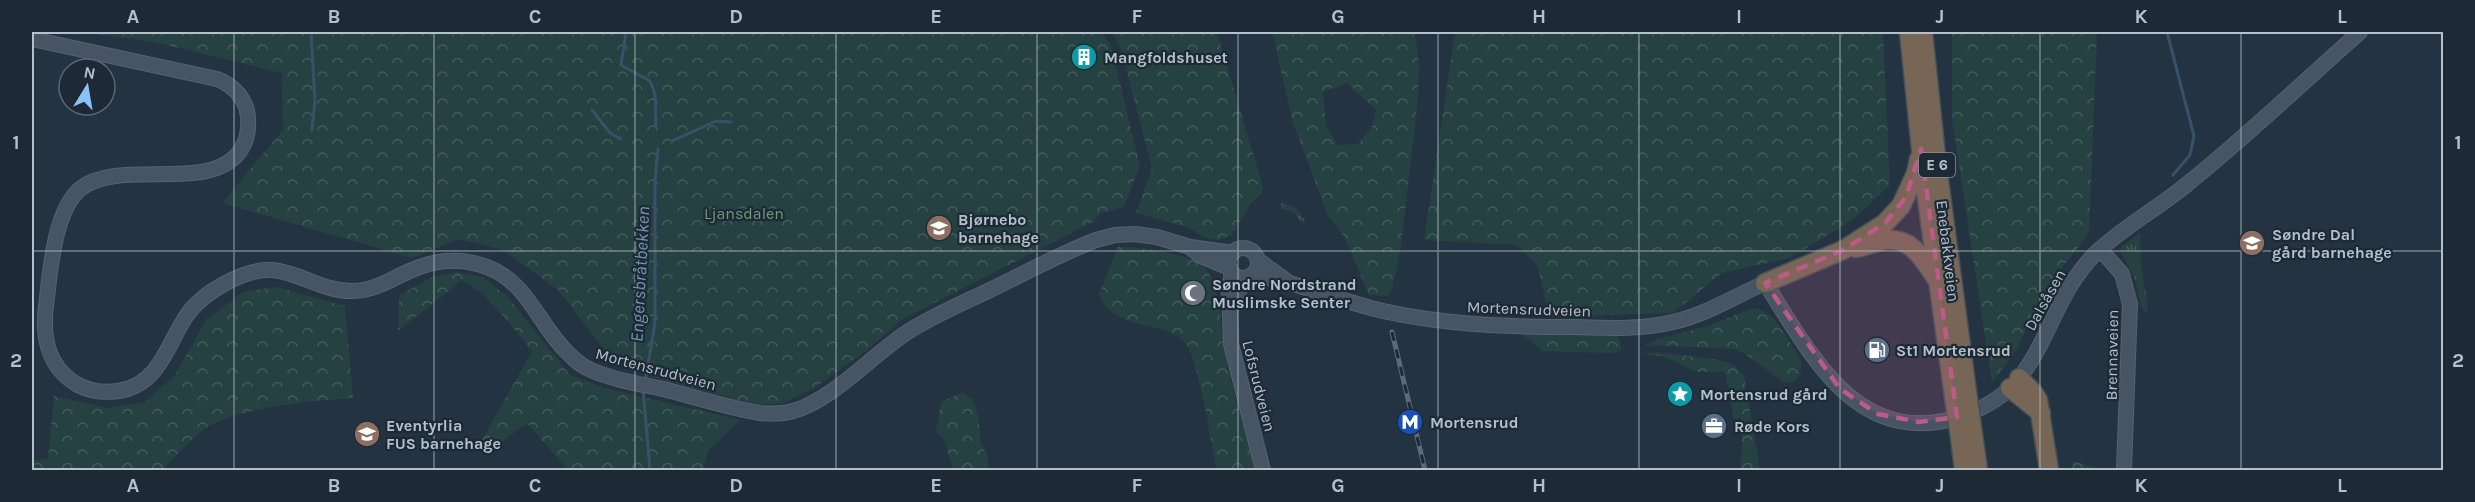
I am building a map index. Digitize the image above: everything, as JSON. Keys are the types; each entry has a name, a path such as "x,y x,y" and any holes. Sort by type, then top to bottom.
{"highway":[{"name":"Enebakkveien","path":"1909,32 1921,149 1939,282 1962,402"},
{"name":"Enebakkveien","path":"1923,32 1966,436 1964,471"},
{"name":"E 6","path":"1766,283 1843,250 1885,223 1901,206 1916,173 1921,149"},
{"name":"E 6","path":"1843,250 1885,240 1905,242 1921,255 1939,282"},
{"path":"2015,383 2036,395 2041,413 2049,471"},
{"name":"Enebakkveien","path":"1966,436 1978,471"}],"street":[{"name":"Dalsåsen","path":"1766,283 1835,385 1854,401 1878,414 1910,422 1949,420 1988,405 2015,383 2067,291 2081,270 2100,249 2194,178 2360,32"},
{"name":"Mortensrudveien","path":"32,39 217,79 238,93 248,114 248,131 243,146 224,166 198,172 102,179 83,186 69,201 59,228 44,326 46,342 54,362 64,375 76,384 93,390 112,392 129,389 143,382 165,358 192,309 221,286 245,274 266,270 280,271 331,289 360,291 379,286 421,266 450,260 469,261 489,267 514,282 529,298 563,348 585,367 604,375 741,409 774,414 805,407 822,398 886,347 914,328 1096,240 1115,235 1135,234 1157,237 1190,247 1233,253"},
{"name":"Mortensrudveien","path":"1190,247 1201,256 1239,274 1288,282 1364,306 1424,320 1486,326 1629,327 1677,321 1766,283"},
{"path":"1240,249 1248,249 1258,260 1256,270 1239,274 1229,259 1240,249"},
{"name":"Brennaveien","path":"2100,249 2122,274 2130,304 2124,471"},
{"name":"Mortensrudveien","path":"1258,260 1288,282"},
{"name":"Lofsrudveien","path":"1239,274 1231,309 1230,335 1233,355 1263,471"}],"highlighted area":[{"path":"1921,149 1957,417 1919,422 1878,414 1840,389 1765,283 1843,250 1885,223 1906,197"}],"green space":[{"name":"Ljansdalen","path":"81,32 1102,32 1111,46 1140,166 1124,207 1101,213 1093,222 901,320 865,352 814,388 782,404 754,404 647,376 607,353 558,290 503,250 459,239 412,258 222,203 283,130 282,73 158,43"},
{"path":"1112,32 1217,32 1263,187 1262,193 1251,203 1232,235 1220,240 1205,238 1190,228 1136,213 1152,168 1120,46"},
{"path":"1272,32 1415,32 1419,65 1418,99 1401,246 1392,289 1388,296 1369,295 1344,236 1328,216 1292,120","holes":["1347,83 1376,110 1372,127 1358,144 1338,145 1326,125 1323,92"]},
{"path":"1455,32 1883,32 1890,185 1854,219 1790,258 1722,273 1673,313 1549,317 1538,267 1517,245 1424,240"},
{"path":"1952,32 2097,32 2089,233 2044,291 2017,349 1992,383 1952,119"},
{"path":"1281,203 1296,208 1306,222 1302,223 1293,212 1281,209"},
{"path":"2140,233 2141,266 2148,307 2146,313 2141,306 2135,279 2120,251 2122,246"},
{"path":"1118,247 1178,255 1206,269 1216,289 1228,369 1255,470 1217,470 1195,365 1184,341 1165,330 1126,320 1105,306 1099,294"},
{"path":"457,272 482,277 507,296 570,375 605,388 740,420 708,451 703,470 568,470 527,423 499,444 482,440 532,351 489,300 469,284 461,281 398,331 399,295 433,277"},
{"path":"276,287 345,306 353,398 282,405 246,413 213,424 202,431 168,463 165,470 33,470 33,460 48,459 54,396 108,408 145,402 175,375 206,320 243,292"},
{"path":"1755,308 1770,316 1788,338 1802,362 1800,374 1794,382 1785,383 1735,349 1646,345 1658,339 1710,325"},
{"path":"1518,331 1610,333 1617,335 1621,342 1621,350 1613,353 1542,351"},
{"path":"1657,352 1719,360 1733,364 1744,376 1760,470 1740,470 1741,417 1734,420 1725,372 1698,372 1661,356 1641,354"},
{"path":"963,392 974,401 979,419 980,441 987,455 989,470 953,470 944,439 936,432 941,402"},
{"path":"2073,461 2104,470 2072,470"}],"waterway":[{"path":"311,32 315,101 312,130"},
{"name":"Engersbråtbekken","path":"626,32 621,65 650,81 655,94 656,127"},
{"path":"2167,32 2194,136 2190,155 2173,175"},
{"path":"592,110 610,133 621,139"},
{"path":"672,141 716,121 731,122"},
{"name":"Engersbråtbekken","path":"645,382 655,323 655,180 658,149"},
{"name":"Engersbråtbekken","path":"643,389 650,470"}],"railway":[{"path":"1392,332 1425,470"}],"place":[{"name":"Mangfoldshuset","path":"1084,57"},
{"name":"Bjørnebo barnehage","path":"939,228"},
{"name":"Søndre Dal gård barnehage","path":"2252,243"},
{"name":"Søndre Nordstrand Muslimske Senter","path":"1193,293"},
{"name":"St1 Mortensrud","path":"1877,350"},
{"name":"Mortensrud gård","path":"1680,394"},
{"name":"Mortensrud","path":"1410,422"},
{"name":"Røde Kors","path":"1714,426"},
{"name":"Eventyrlia FUS barnehage","path":"367,434"}]}
